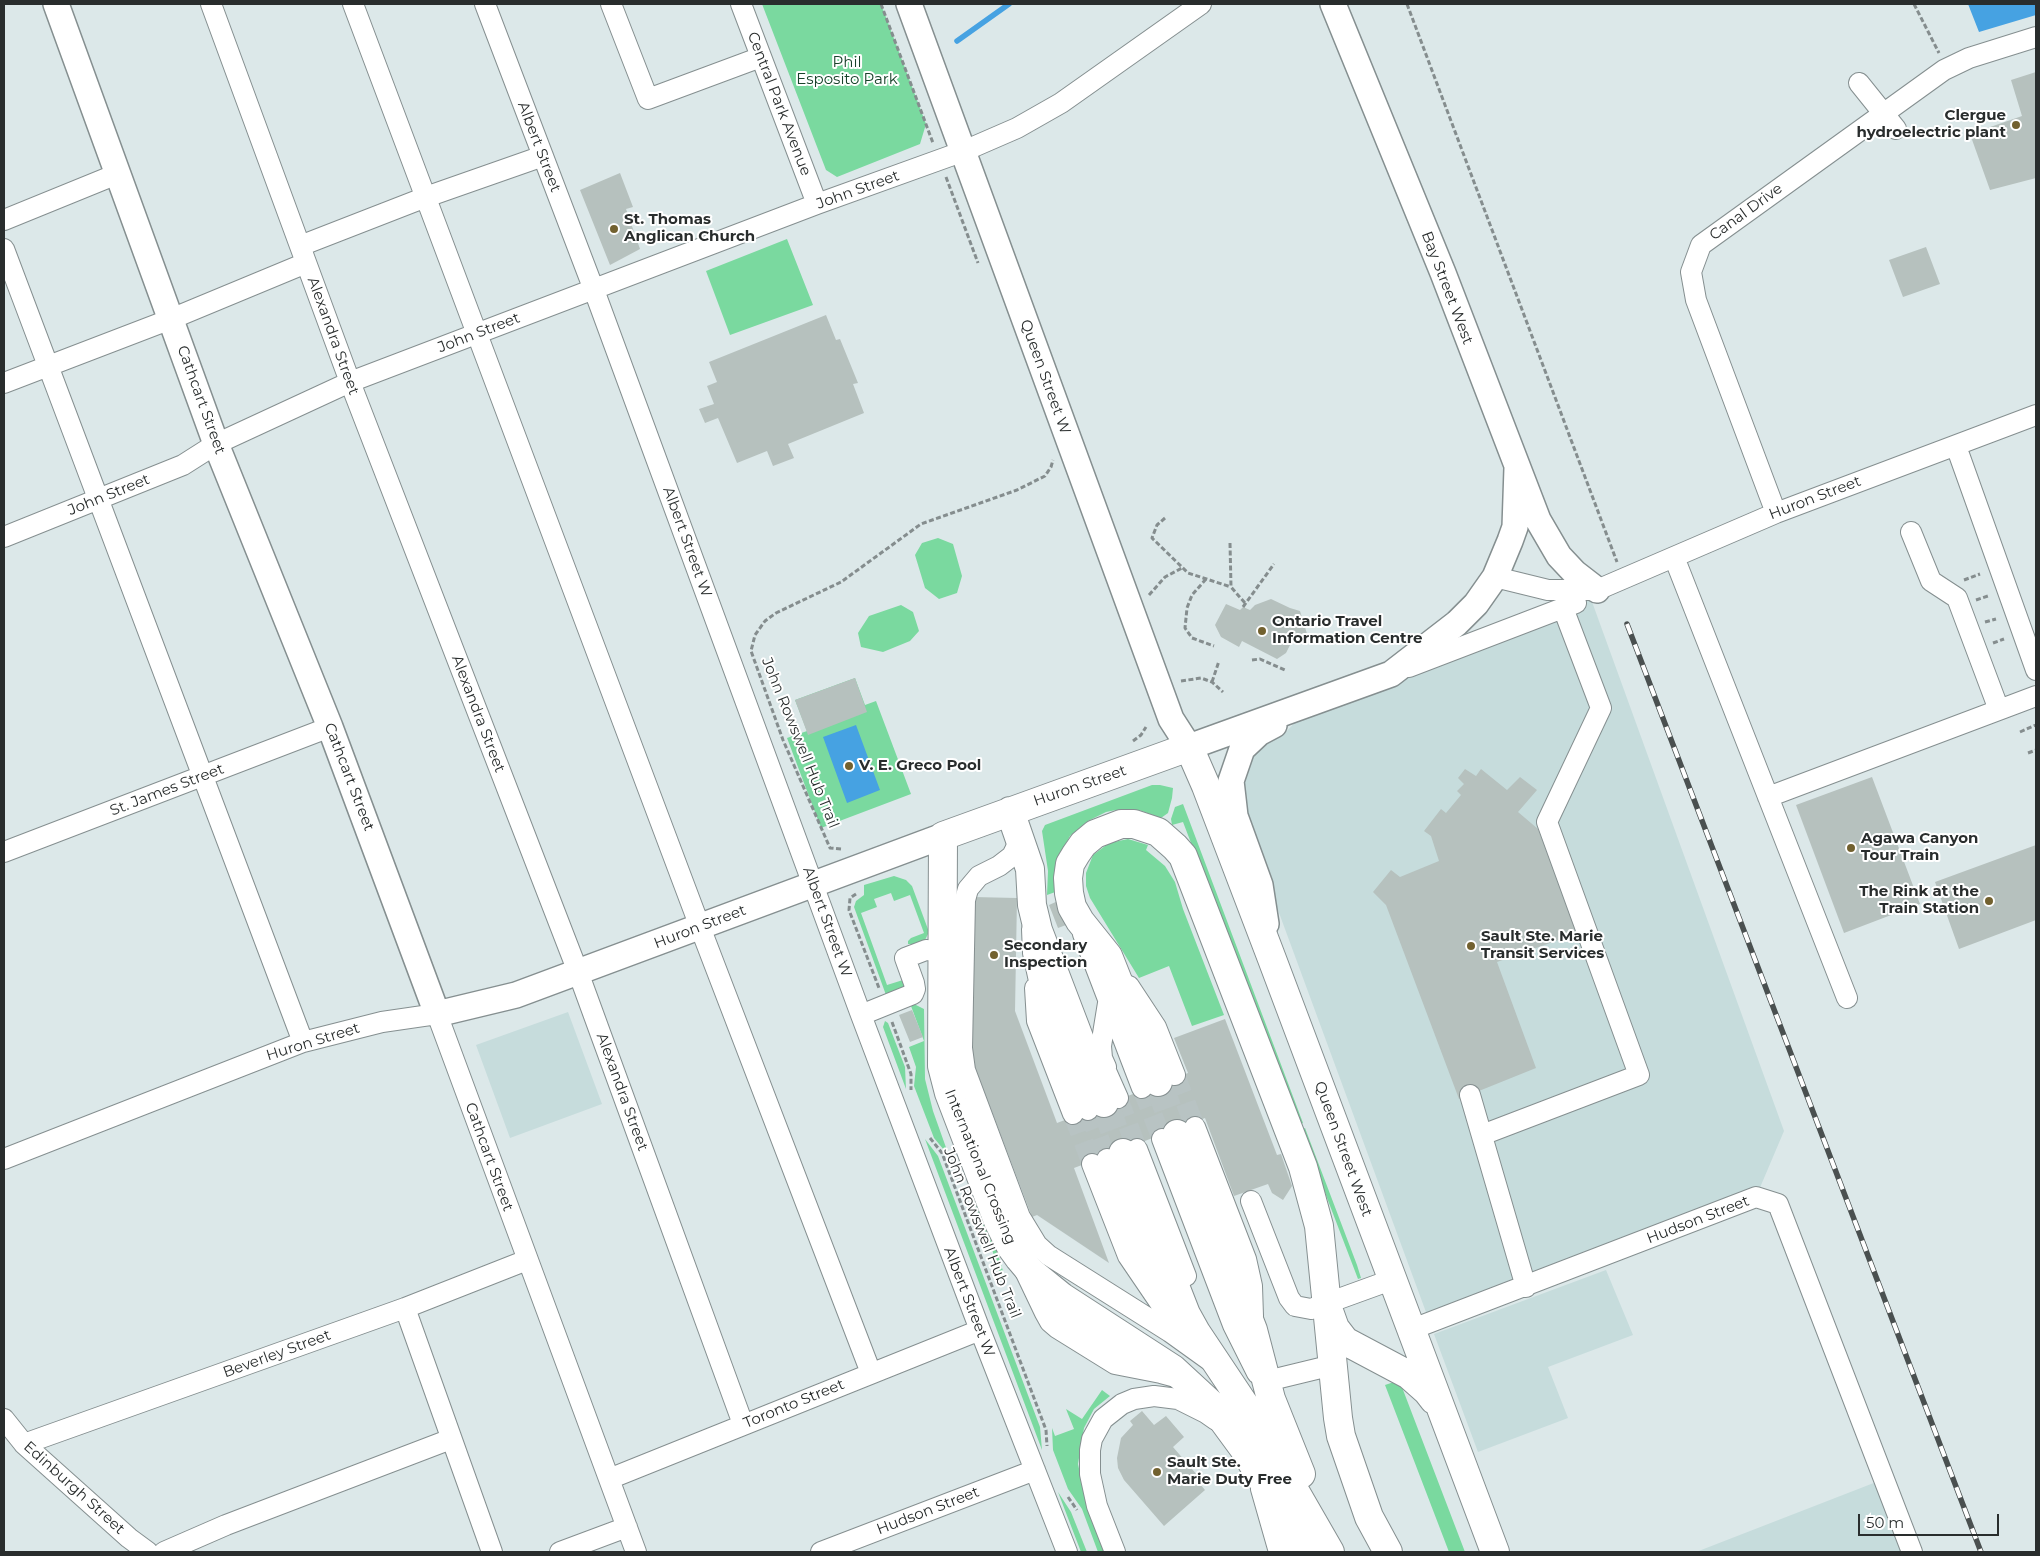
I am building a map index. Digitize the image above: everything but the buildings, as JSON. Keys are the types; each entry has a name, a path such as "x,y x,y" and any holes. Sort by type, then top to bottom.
{"highway":[{"name":"Huron Street","path":"943,836 1015,823 1189,747"},
{"name":"Queen Street West","path":"1189,747 1206,786 1272,959 1495,1552"},
{"path":"1015,823 1030,869 1032,905 1038,930 1071,1017 1098,1101"},
{"path":"1158,1082 1108,956 1080,921 1072,907 1068,886 1070,864 1083,844 1095,834 1121,824 1134,824 1146,827 1168,839 1183,856 1303,1167 1319,1226 1338,1418 1346,1454 1369,1517 1388,1552"},
{"name":"International Crossing","path":"943,836 954,919 943,951 941,1051 945,1079 998,1221 1011,1247 1035,1275 1062,1296 1152,1354 1193,1386 1211,1404 1250,1458 1304,1552"},
{"path":"1178,1133 1253,1330 1263,1398 1330,1552"},
{"path":"1115,1156 1178,1297 1195,1340 1220,1368 1263,1398"},
{"path":"1327,1303 1335,1328 1345,1341 1409,1375 1427,1391 1443,1414"}],"main road":[{"name":"Cathcart Street","path":"56,4 216,444 330,727 437,1014"},
{"name":"Queen Street W","path":"909,4 1171,719 1189,747"},
{"name":"Bay Street West","path":"1333,4 1443,273 1517,468 1515,526 1495,577"},
{"path":"1517,468 1538,520 1559,556 1575,573 1597,590"},
{"name":"Huron Street","path":"1189,747 1391,674 1457,623 1476,604 1495,577"},
{"path":"1272,959 1260,885 1235,816 1232,782 1242,750 1250,740 1258,733 1314,702"},
{"name":"Huron Street","path":"437,1014 516,995 943,836"}],"street":[{"name":"Alexandra Street","path":"211,4 350,382 578,972 743,1424"},
{"path":"354,4 700,927 871,1373"},
{"name":"Albert Street","path":"485,4 594,290"},
{"path":"611,4 648,99 761,57"},
{"name":"Central Park Avenue","path":"741,4 817,204"},
{"name":"John Street","path":"4,537 183,465 216,444 350,382 817,204 964,151 1016,128 1061,103 1201,4"},
{"name":"Canal Drive","path":"1776,513 1696,300 1691,272 1701,245 1944,70 1970,58 2036,38"},
{"path":"1859,83 1896,130"},
{"path":"4,383 170,319 426,197 543,156"},
{"path":"4,220 117,174"},
{"path":"4,249 304,1042"},
{"name":"Albert Street W","path":"594,290 861,1014 980,1330 1067,1552"},
{"name":"Huron Street","path":"1495,577 1548,590 1597,590 1776,513 2036,415"},
{"path":"1956,446 2036,670"},
{"path":"1911,532 1931,581 1957,598 1999,710"},
{"path":"1674,557 1847,998"},
{"name":"Huron Street","path":"1391,674 1591,599 1597,590"},
{"path":"1482,1135 1639,1075 1547,822 1600,708 1563,608"},
{"path":"1768,797 2036,696"},
{"name":"St. James Street","path":"4,852 330,727"},
{"path":"1015,823 1016,849 1012,856 999,866 979,876 968,889 954,919 962,1060 1000,1165 1028,1233 1037,1245 1048,1255 1195,1340"},
{"path":"1032,905 1033,954 1038,1021 1098,1101"},
{"path":"1072,907 1128,1051"},
{"path":"861,1014 908,997 914,992 914,984 904,958 926,950 943,951"},
{"path":"1098,1101 1101,1052 1108,1011 1107,997"},
{"name":"Huron Street","path":"4,1159 304,1042 382,1022 437,1014"},
{"name":"Cathcart Street","path":"437,1014 636,1552"},
{"path":"1071,1017 1081,1024 1119,1039 1158,1082"},
{"path":"1470,1095 1526,1287"},
{"path":"1178,1133 1233,1325 1263,1398"},
{"path":"1115,1156 1209,1337 1263,1398"},
{"name":"Hudson Street","path":"1410,1330 1756,1197 1778,1204 1912,1552"},
{"path":"1251,1202 1289,1298 1295,1306 1310,1309 1392,1280"},
{"path":"1019,1258 1050,1322 1098,1355 1116,1364 1174,1376 1193,1386"},
{"name":"Beverley Street","path":"24,1444 406,1308 527,1260"},
{"path":"406,1308 492,1552"},
{"name":"Toronto Street","path":"609,1479 980,1330"},
{"path":"1263,1398 1333,1365"},
{"path":"1114,1552 1092,1490 1089,1462 1092,1439 1096,1429 1112,1410 1134,1399 1164,1396 1178,1399 1219,1422 1250,1458 1278,1552"},
{"name":"Edinburgh Street","path":"4,1419 24,1444 129,1538 148,1552"},
{"path":"164,1552 226,1524 451,1439"},
{"name":"Hudson Street","path":"821,1552 1035,1470"},
{"path":"560,1552 627,1526"}],"path":[{"path":"881,4 926,124"},
{"path":"1407,4 1623,580"},
{"path":"1914,4 1938,51 1944,70"},
{"path":"952,193 980,266"},
{"name":"John Rowswell Hub Trail","path":"914,1097 910,1088 911,1074 849,910 850,898 858,893 850,870 842,850 830,848 783,740 751,651 755,635 765,622 776,614 840,582 921,524 1017,490 1045,476 1052,467 1054,458"},
{"path":"1165,518 1157,525 1152,538 1188,574 1230,588 1244,605 1274,564"},
{"path":"1230,543 1230,588"},
{"path":"1148,595 1165,578 1182,568"},
{"path":"1206,579 1192,594 1187,608 1185,628 1192,638 1214,646"},
{"path":"1252,660 1260,659 1285,670"},
{"path":"1212,682 1220,661"},
{"path":"1181,681 1201,678 1212,682 1223,692"},
{"path":"2020,732 2036,725"},
{"path":"2028,754 2036,750"},
{"name":"John Rowswell Hub Trail","path":"927,1130 930,1139 942,1153 1039,1411 1046,1430 1047,1452"},
{"path":"1063,1491 1077,1510 1080,1518"}],"shaded area":[{"path":"1591,599 1784,1131 1756,1197 1430,1323 1264,872 1246,815 1240,785 1254,750 1285,733 1314,702"},
{"path":"568,1012 602,1104 510,1138 476,1045"},
{"path":"1606,1270 1633,1335 1548,1367 1568,1418 1478,1452 1434,1334"},
{"path":"1884,1479 1912,1552 1696,1552"}],"green space":[{"name":"Phil Esposito Park","path":"762,4 881,4 926,124 920,144 837,177 826,170"},
{"path":"787,239 813,305 730,335 706,271"},
{"path":"938,538 953,544 962,576 957,593 939,599 925,588 915,555 922,543"},
{"path":"901,605 913,612 919,631 910,641 883,652 861,647 858,633 869,616"},
{"name":"V. E. Greco Pool","path":"855,678 865,705 876,701 911,794 821,828 787,738 807,731 795,700"},
{"path":"1152,785 1173,788 1168,813 1161,818 1139,810 1116,810 1106,812 1088,821 1070,836 1060,857 1058,891 1047,895 1048,871 1042,831 1045,825"},
{"path":"1183,804 1303,1123 1299,1125 1183,822 1172,825 1171,819 1175,807"},
{"path":"1128,839 1148,845 1146,850 1165,866 1175,882 1183,909 1224,1015 1192,1026 1169,966 1139,978 1090,898 1086,886 1086,873 1093,855 1109,843"},
{"path":"894,876 906,880 912,886 929,932 925,940 917,944 908,944 911,938 924,933 910,895 894,901 891,893 874,899 877,907 861,913 887,985 903,980 907,986 886,995 854,907 856,901 864,895 864,885"},
{"path":"914,1004 924,1009 925,1079 933,1111 949,1156 934,1138 914,1086 916,1067 909,1047 924,1041 911,1006"},
{"path":"885,1021 888,1023 905,1067 906,1089 883,1027"},
{"path":"1305,1128 1361,1278 1358,1279 1301,1130"},
{"path":"925,1139 938,1156 1040,1427 1042,1450"},
{"path":"977,1196 1003,1271 1000,1272 974,1200"},
{"path":"1397,1381 1400,1382 1465,1552 1449,1552 1385,1385"},
{"path":"1102,1390 1110,1396 1094,1409 1084,1428 1078,1464 1084,1492 1106,1552 1098,1552 1082,1509 1068,1489 1053,1450 1052,1428 1055,1436 1074,1429 1066,1409 1082,1419"},
{"path":"1058,1492 1071,1512 1087,1552 1081,1552"}],"water":[{"path":"1968,4 2036,4 2036,15 1979,32"},
{"path":"856,725 880,790 847,803 823,737"}],"waterway":[{"path":"957,41 1009,4"}],"tunnel":[{"path":"1175,1075 1195,1127"},
{"path":"1158,1082 1177,1134"},
{"path":"1142,1088 1162,1139"},
{"path":"1118,1098 1137,1149"},
{"path":"1104,1103 1123,1153"},
{"path":"1088,1110 1107,1159"},
{"path":"1073,1114 1092,1164"}],"railway":[{"path":"1627,624 1981,1552"}],"place":[{"name":"Clergue hydroelectric plant","path":"2016,125"},
{"name":"St. Thomas Anglican Church","path":"614,229"},
{"name":"Ontario Travel Information Centre","path":"1262,631"},
{"name":"V. E. Greco Pool","path":"849,766"},
{"name":"Agawa Canyon Tour Train","path":"1851,848"},
{"name":"The Rink at the Train Station","path":"1989,901"},
{"name":"Sault Ste. Marie Transit Services","path":"1471,946"},
{"name":"Secondary Inspection","path":"994,955"},
{"name":"Sault Ste. Marie Duty Free","path":"1157,1472"}]}
